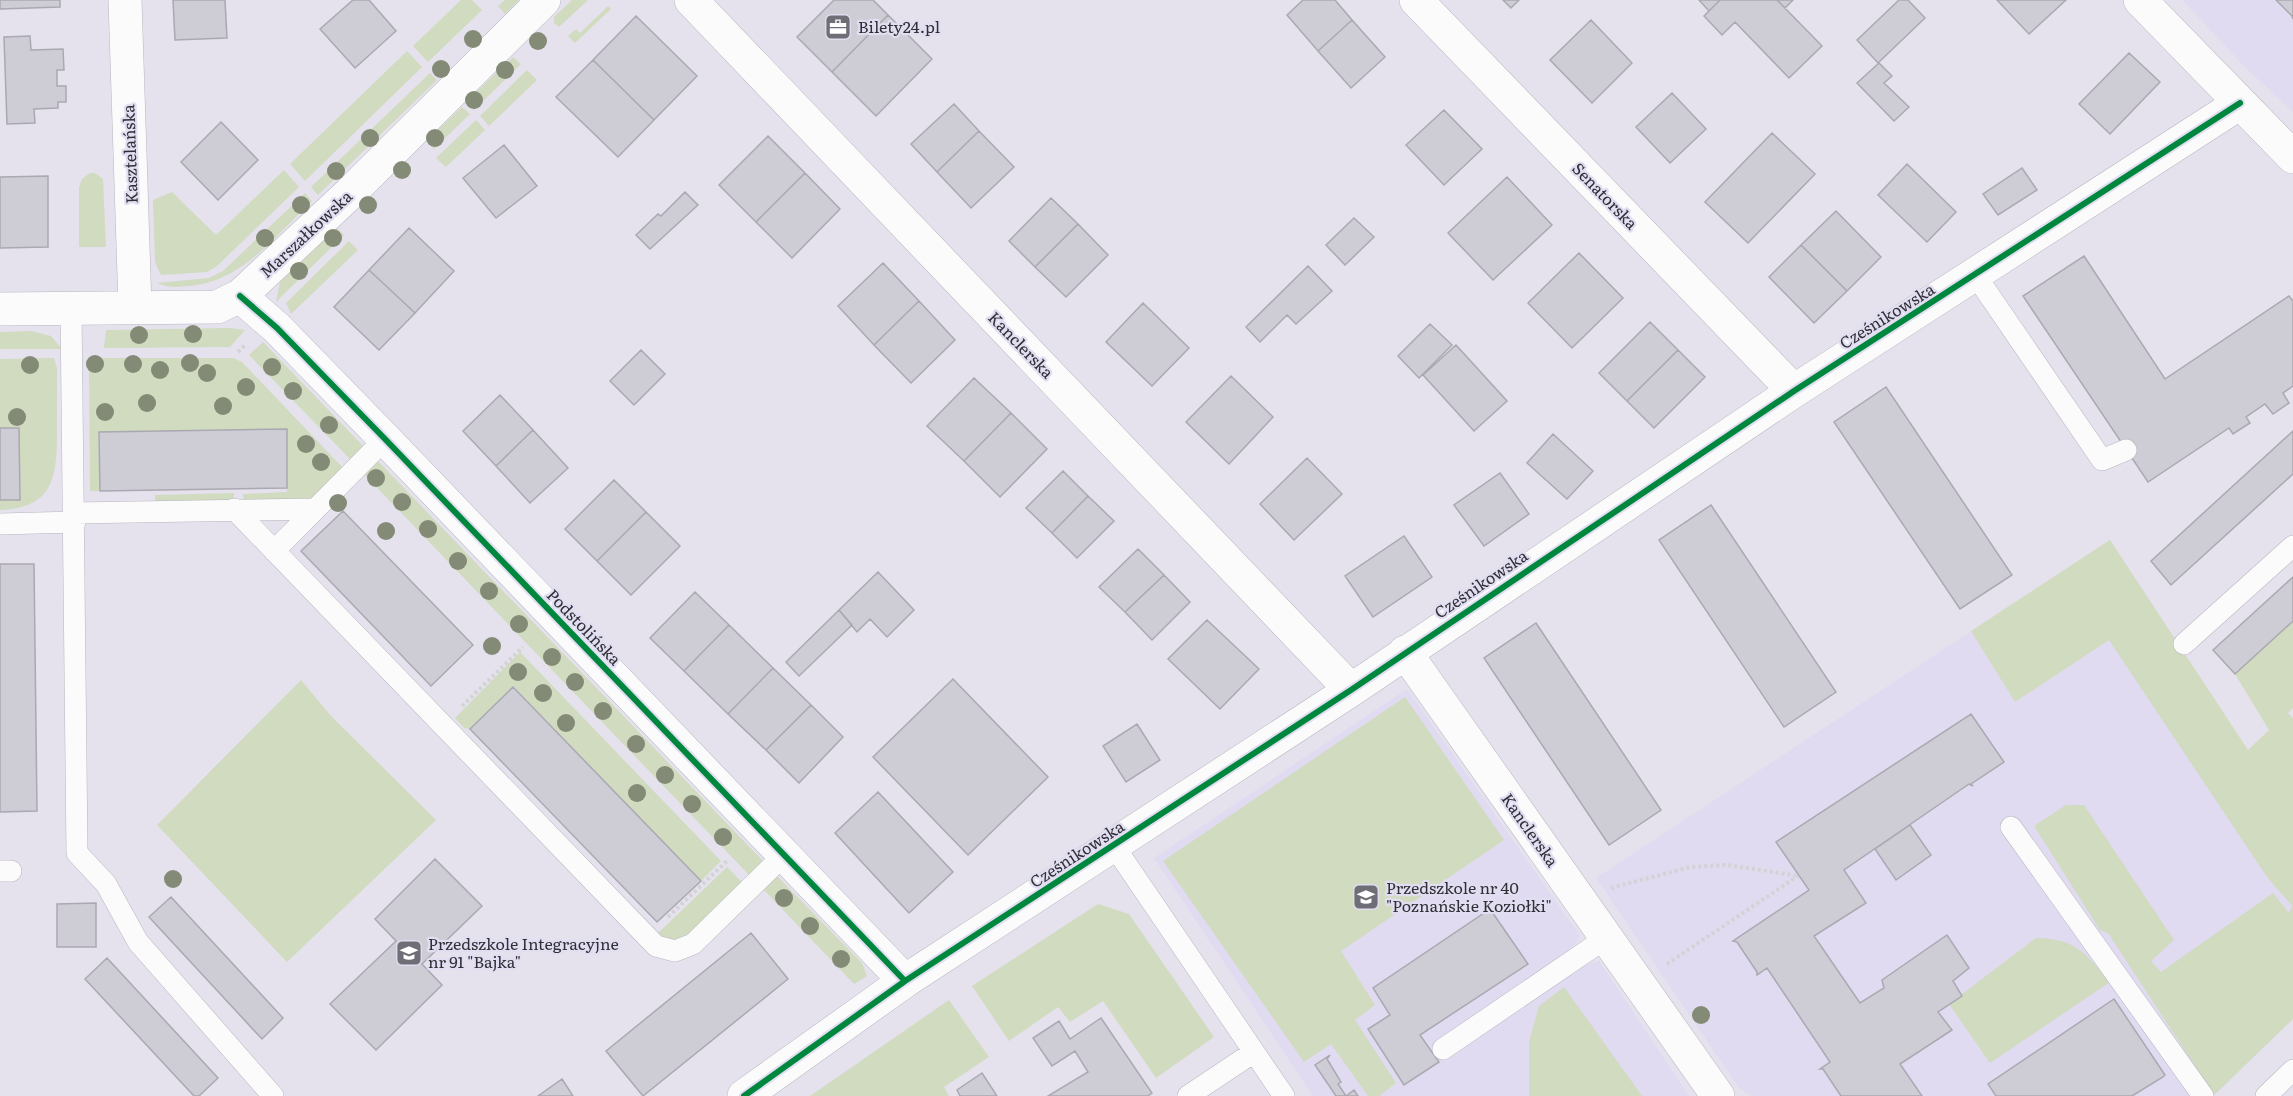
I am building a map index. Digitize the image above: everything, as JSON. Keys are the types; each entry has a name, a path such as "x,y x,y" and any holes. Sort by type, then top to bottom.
{"street":[{"name":"Kasztelańska","path":"125,0 135,307"},
{"name":"Marszałkowska","path":"0,309 217,307 240,296 350,193 544,0"},
{"name":"Kanclerska","path":"691,0 1351,690"},
{"name":"Senatorska","path":"1416,0 1794,391"},
{"path":"2140,0 2293,157"},
{"name":"Cześnikowska","path":"744,1096 905,981 1351,690 1794,391 2240,104"},
{"name":"Podstolińska","path":"240,296 277,328 385,439 905,981"},
{"name":"Kanclerska","path":"1405,652 1718,1096"}],"lane":[{"path":"1976,276 2102,460 2126,450"},
{"path":"71,309 77,852 106,884 138,942 273,1096"},
{"path":"274,551 385,439"},
{"path":"0,524 74,517 314,509"},
{"path":"234,510 650,939 665,950 684,949 693,944 784,855"},
{"path":"2184,644 2293,546"},
{"path":"2011,827 2203,1096"},
{"path":"1114,846 1284,1096"},
{"path":"1443,1049 1606,938"},
{"path":"1188,1096 1254,1052"},
{"path":"2266,1096 2293,1070"}],"path":[{"path":"443,726 523,647"},
{"path":"1604,890 1690,867 1727,865 1799,876 1659,969"}],"shaded area":[{"path":"2182,0 2293,0 2293,112 2248,70"},
{"path":"2110,540 2293,820 2293,1019 2214,1096 1752,1096 1739,1088 1596,878"},
{"name":"Przedszkole nr 40 \"Poznańskie Koziołki\"","path":"1407,689 1580,936 1566,956 1573,967 1599,961 1689,1096 1313,1096 1154,858"}],"green space":[{"path":"461,0 472,0 482,10 428,62 413,46"},
{"path":"505,0 519,0 505,14 498,6"},
{"path":"572,0 588,0 559,27 554,23 554,17"},
{"path":"608,6 611,9 575,43 568,36 576,29 580,33"},
{"path":"407,51 422,67 305,181 290,164"},
{"path":"513,57 521,64 474,110 466,102"},
{"path":"527,70 537,80 489,126 480,116"},
{"path":"430,73 437,80 318,195 311,187"},
{"path":"462,107 470,114 434,149 426,141"},
{"path":"476,120 485,130 446,167 436,158"},
{"path":"284,170 299,187 217,266 207,272 161,275 155,262 153,200 172,192 216,235"},
{"path":"90,173 95,173 103,179 106,247 79,247 79,187 82,179"},
{"path":"305,193 312,201 257,255 226,276 208,283 189,286 165,286 157,283 209,278 223,271"},
{"path":"337,228 344,235 276,302 280,282"},
{"path":"349,241 358,250 291,314 286,303"},
{"path":"230,328 245,330 230,347 104,348 106,330"},
{"path":"31,331 51,336 62,349 0,349 0,332"},
{"path":"263,342 364,447 351,460 249,355"},
{"path":"54,358 57,368 57,450 53,477 41,497 31,504 0,510 0,500 20,500 19,428 0,428 0,359"},
{"path":"93,358 233,358 242,362 343,468 310,502 244,504 243,494 287,492 286,429 100,432 100,491 90,491 89,366"},
{"path":"376,459 764,862 750,876 362,472"},
{"path":"234,493 234,504 155,505 155,495"},
{"path":"2110,540 2248,750 2269,730 2235,674 2293,621 2293,708 2288,713 2293,718 2293,1019 2214,1095 2108,933 2100,930 2034,826 2066,805 2084,805 2174,940 2151,961 2161,972 2273,893 2289,913 2292,906 2267,877 2109,640 2015,702 1971,631"},
{"path":"520,652 721,861 701,881 514,687 470,729 464,728 455,718"},
{"path":"301,680 331,716 436,820 287,962 157,825"},
{"path":"1405,697 1504,840 1341,951 1375,1005 1355,1020 1396,1083 1379,1096 1368,1096 1331,1044 1304,1062 1163,861"},
{"path":"727,867 743,883 693,932 673,940 656,935"},
{"path":"776,875 862,963 867,976 854,984 762,888"},
{"path":"1098,904 1129,914 1214,1037 1156,1078 1103,1001 1070,1022 1058,1007 1009,1041 972,986"},
{"path":"2036,938 2062,941 2071,945 2086,956 2110,982 1990,1063 1949,1004"},
{"path":"1564,987 1642,1096 1529,1096 1529,1042 1539,1006"},
{"path":"949,1000 989,1057 944,1087 949,1096 810,1096"}],"building":[{"path":"0,0 60,0 60,7 0,9"},
{"path":"173,0 225,0 227,38 175,40"},
{"path":"353,0 369,0 396,31 355,68 320,29"},
{"path":"834,0 873,0 888,15 832,72 797,37"},
{"path":"1303,0 1335,0 1352,20 1318,51 1287,15"},
{"path":"1503,0 1519,0 1511,8"},
{"path":"1699,0 1720,0 1709,11"},
{"path":"1720,0 1777,0 1822,46 1789,78 1735,22 1722,35 1704,16"},
{"path":"1777,0 1793,0 1785,8"},
{"path":"1899,0 1908,0 1925,18 1878,63 1857,40"},
{"path":"1997,0 2066,0 2029,34"},
{"path":"2276,0 2293,0 2293,19 2292,16"},
{"path":"888,15 932,59 876,116 832,72"},
{"path":"636,16 697,76 654,120 593,60"},
{"path":"1352,20 1385,57 1351,88 1318,51"},
{"path":"1591,20 1632,63 1592,103 1550,60"},
{"path":"30,36 31,50 63,49 64,70 57,70 57,86 66,86 66,102 58,102 58,108 34,109 35,123 7,124 4,37"},
{"path":"2129,53 2160,82 2110,134 2079,104"},
{"path":"593,60 654,120 618,157 556,97"},
{"path":"1879,63 1892,76 1884,83 1909,107 1894,121 1857,83"},
{"path":"1672,93 1706,129 1670,163 1636,127"},
{"path":"954,104 979,131 937,172 911,144"},
{"path":"1444,110 1482,149 1444,185 1406,145"},
{"path":"221,122 258,160 218,200 181,162"},
{"path":"979,131 1014,167 971,208 937,172"},
{"path":"1772,133 1815,174 1748,243 1705,202"},
{"path":"768,136 805,173 756,222 719,185"},
{"path":"504,145 537,186 496,218 463,178"},
{"path":"1907,164 1956,212 1927,242 1878,195"},
{"path":"2022,168 2037,190 1998,215 1983,194"},
{"path":"805,173 840,209 792,258 756,222"},
{"path":"48,176 48,247 0,248 0,177"},
{"path":"1507,177 1552,225 1493,280 1448,233"},
{"path":"685,192 698,205 650,249 636,235 658,214 661,216"},
{"path":"1051,198 1078,224 1035,267 1009,241"},
{"path":"1836,211 1881,257 1847,291 1801,245"},
{"path":"1354,218 1374,237 1345,265 1326,245"},
{"path":"1078,224 1108,255 1066,297 1035,267"},
{"path":"409,228 454,271 415,313 369,270"},
{"path":"1801,245 1847,291 1814,323 1769,277"},
{"path":"1579,253 1623,298 1572,348 1528,303"},
{"path":"2084,256 2165,379 2289,296 2293,301 2293,386 2283,393 2289,403 2273,414 2265,404 2246,417 2250,423 2233,434 2229,428 2148,482 2023,296"},
{"path":"883,263 919,301 874,345 838,306"},
{"path":"1308,266 1332,291 1296,324 1287,315 1260,342 1246,327"},
{"path":"369,270 415,313 379,350 334,307"},
{"path":"919,301 955,340 911,383 874,345"},
{"path":"1143,303 1189,348 1152,386 1106,342"},
{"path":"1650,322 1678,350 1627,401 1599,373"},
{"path":"1430,324 1452,345 1419,378 1398,356"},
{"path":"1456,345 1507,401 1474,431 1423,375"},
{"path":"641,350 665,374 634,405 610,381"},
{"path":"1678,350 1705,377 1654,428 1627,401"},
{"path":"1231,376 1273,417 1229,464 1186,422"},
{"path":"974,378 1011,413 964,461 927,426"},
{"path":"1886,387 2012,575 1960,609 1834,422"},
{"path":"500,395 533,430 496,466 463,431"},
{"path":"1011,413 1047,449 1000,497 964,461"},
{"path":"0,428 19,428 20,500 0,500"},
{"path":"287,429 287,488 100,491 99,432"},
{"path":"533,430 568,468 530,503 496,466"},
{"path":"2293,431 2293,474 2171,585 2151,561"},
{"path":"1553,434 1593,471 1567,499 1527,463"},
{"path":"1307,458 1342,494 1294,540 1260,504"},
{"path":"1063,471 1088,496 1052,533 1026,508"},
{"path":"1500,473 1529,514 1484,546 1454,505"},
{"path":"614,480 646,512 597,561 565,529"},
{"path":"1088,496 1114,521 1077,558 1052,533"},
{"path":"1711,505 1836,692 1784,727 1659,540"},
{"path":"343,511 473,645 431,686 301,551"},
{"path":"646,512 680,546 631,595 597,561"},
{"path":"1404,536 1432,577 1373,617 1345,576"},
{"path":"1138,549 1164,575 1125,612 1099,587"},
{"path":"0,564 34,564 37,811 0,812"},
{"path":"878,572 914,610 887,637 870,619 857,632 839,610"},
{"path":"1164,575 1190,602 1152,640 1125,612"},
{"path":"2293,577 2293,621 2235,674 2213,650"},
{"path":"695,592 729,625 684,671 650,638"},
{"path":"839,610 852,625 799,676 786,662"},
{"path":"1207,620 1259,669 1220,709 1168,659"},
{"path":"1536,623 1661,810 1609,845 1484,658"},
{"path":"729,625 773,668 728,714 684,671"},
{"path":"773,668 811,705 766,750 728,714"},
{"path":"953,679 1048,777 968,855 873,757"},
{"path":"513,687 701,881 657,922 470,729"},
{"path":"811,705 843,737 799,783 766,750"},
{"path":"1971,714 2004,762 1971,784 1973,786 1969,784 1844,870 1866,903 1814,936 1860,1003 1884,988 1882,980 1947,935 1969,968 1953,981 1962,996 1938,1012 1952,1030 1900,1064 1922,1096 1841,1096 1823,1069 1820,1069 1830,1062 1767,968 1757,975 1737,942 1733,941 1809,890 1776,842"},
{"path":"1137,724 1160,760 1126,782 1103,746"},
{"path":"878,792 953,872 909,913 835,833"},
{"path":"1910,825 1931,855 1896,880 1875,849"},
{"name":"Przedszkole Integracyjne nr 91 \"Bajka\"","path":"435,859 482,906 422,964 442,985 376,1050 330,1004 396,941 375,919"},
{"path":"171,897 283,1018 262,1039 149,917"},
{"path":"96,903 96,947 57,947 57,904"},
{"path":"1490,909 1528,964 1420,1035 1439,1062 1404,1085 1368,1029 1390,1015 1373,988"},
{"path":"751,933 788,979 643,1096 606,1051"},
{"path":"107,958 218,1078 199,1096 194,1096 85,979"},
{"path":"2114,999 2165,1075 2163,1077 2132,1096 1996,1096 1988,1084"},
{"path":"1101,1018 1152,1093 1148,1096 1048,1096 1088,1072 1075,1051 1052,1066 1033,1038 1059,1021 1070,1039"},
{"path":"1330,1055 1327,1059 1341,1082 1338,1084 1346,1096 1336,1096 1315,1065"},
{"path":"982,1073 997,1096 960,1096 957,1090"},
{"path":"562,1079 573,1096 538,1096"},
{"path":"1354,1090 1358,1096 1346,1096"}],"cycle path":[{"path":"744,1096 905,981 1351,690 1794,391 2240,103"},
{"path":"240,296 277,328 385,439 905,981"}],"place":[{"name":"Bilety24.pl","path":"838,27"},
{"name":"Przedszkole nr 40 \"Poznańskie Koziołki\"","path":"1366,897"},
{"name":"Przedszkole Integracyjne nr 91 \"Bajka\"","path":"409,953"}]}
